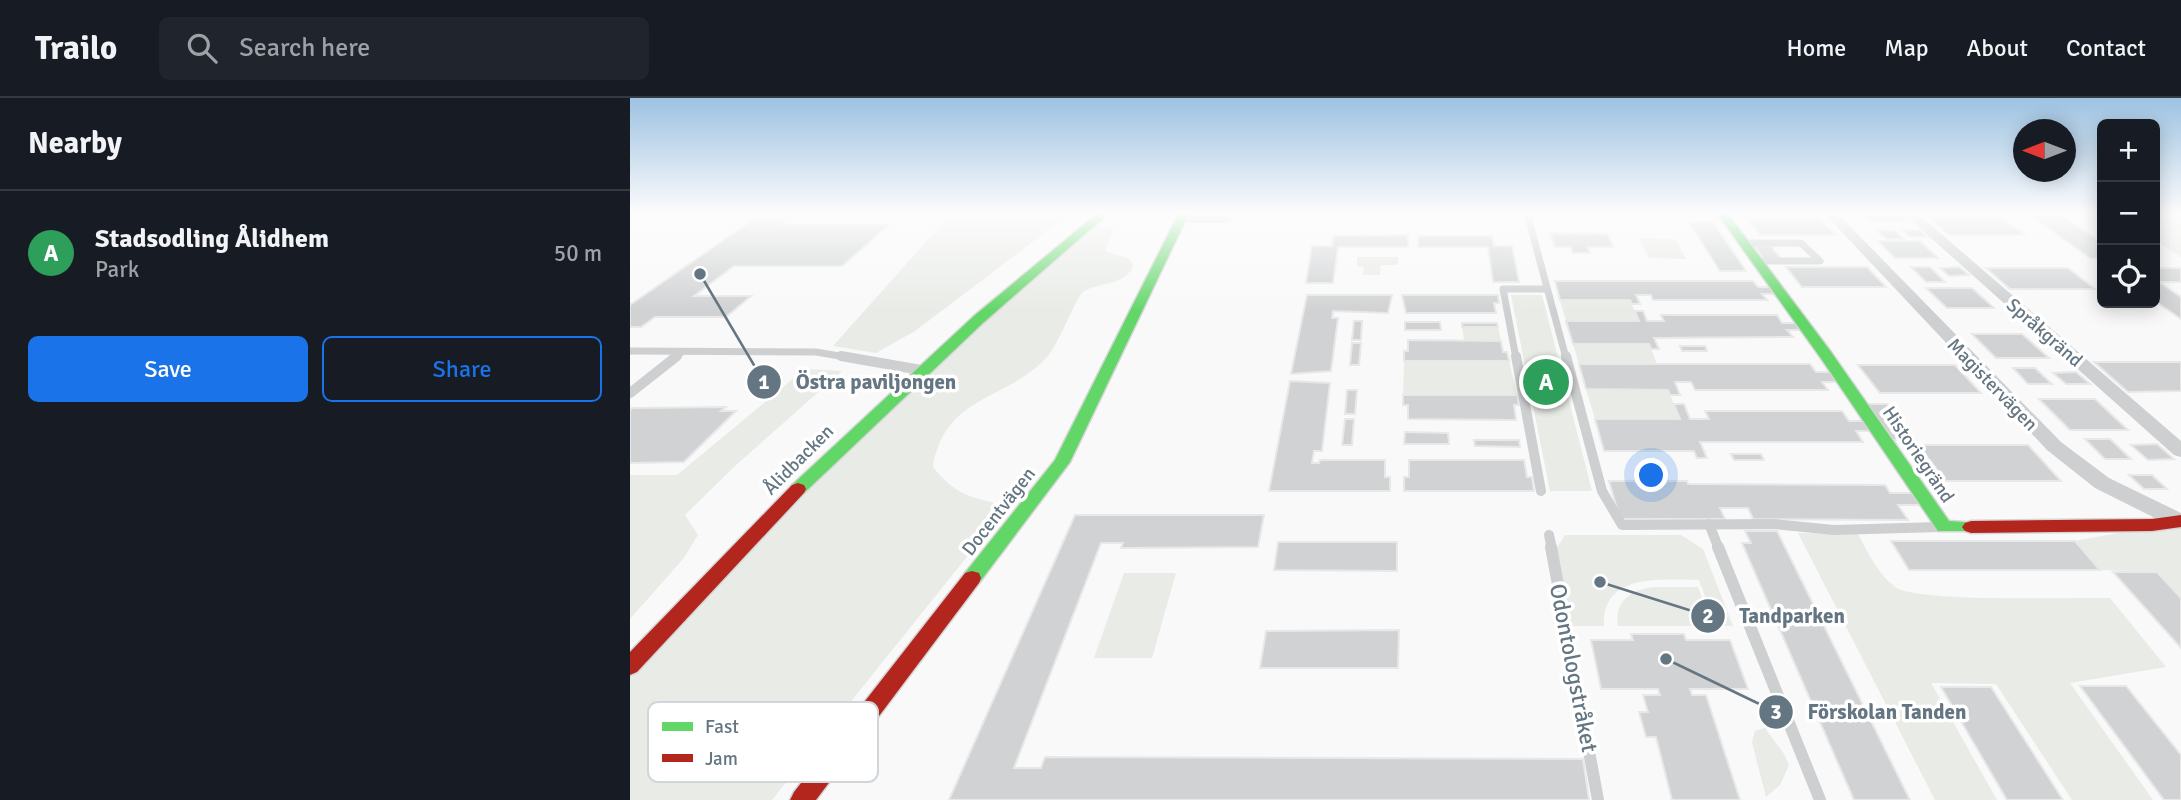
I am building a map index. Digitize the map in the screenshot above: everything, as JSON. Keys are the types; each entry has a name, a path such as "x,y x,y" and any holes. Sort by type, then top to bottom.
{"street":[{"name":"Ålidbacken","path":"630,666 801,485 921,370 1064,246"},
{"name":"Docentvägen","path":"877,702 1062,462 1167,246"},
{"name":"Historiegränd","path":"1746,246 1944,527 2152,525 2180,522"},
{"name":"Magistervägen","path":"1861,246 2054,446 2102,483 2180,522"},
{"name":"Språkgränd","path":"1946,246 2181,451"},
{"name":"Docentvägen","path":"802,800 816,782"}],"lane":[{"path":"1535,246 1602,491 1622,525 1774,524 1786,527 1863,529 1944,527"},
{"path":"1758,261 1820,261 1804,246"},
{"path":"1541,491 1503,289 1547,289"},
{"path":"630,351 816,352 921,370"},
{"path":"630,393 682,351"},
{"path":"1709,524 1820,800"},
{"name":"Odontologstråket","path":"1549,535 1598,800"}],"shaded area":[{"path":"922,246 1028,246 915,331 876,353 833,346"},
{"path":"1067,246 1107,246 1105,251 1130,259 1133,266 1124,277 1083,292 1047,357 1014,382 979,401 950,425 940,443 933,467 955,489 1001,504 1002,513 851,702 648,702 648,782 786,782 772,800 630,800 630,666 716,572"},
{"path":"1643,246 1679,246 1686,259 1649,258"},
{"path":"2164,246 2181,246 2181,257"},
{"path":"1357,257 1398,257 1398,265 1381,265 1380,275 1363,275 1364,267 1357,266"},
{"path":"1511,295 1542,295 1592,491 1550,491"},
{"path":"1560,300 1630,300 1639,321 1566,321"},
{"path":"1462,327 1498,327 1501,341 1464,340"},
{"path":"1573,344 1649,344 1657,364 1579,364"},
{"path":"1404,361 1509,361 1517,395 1403,395"},
{"path":"805,369 842,371 734,467 685,515 698,535 683,559 630,619 630,475 677,475"},
{"path":"1586,389 1668,390 1680,419 1595,419"},
{"path":"2181,521 2181,598 2157,572 2100,570 2075,541"},
{"path":"1798,533 1858,534 1883,576 1895,587 1909,592 1963,597 2110,598 2166,667 2070,683 2153,800 2072,800 1996,684 1931,683 1997,800 1935,800"},
{"path":"1565,535 1681,535 1703,549 1733,626 1716,626 1699,580 1652,580 1623,588 1613,596 1606,609 1604,626 1570,626 1555,551"},
{"path":"1124,573 1176,573 1152,658 1094,658"},
{"path":"1653,587 1698,587 1712,626 1618,626 1619,610 1625,599 1637,591"},
{"path":"1765,728 1789,765 1780,785 1766,797 1752,742 1755,731"}],"building":[{"path":"715,246 865,246 842,266 734,266 694,296 751,296 726,317 655,317 641,327 630,327 630,305"},
{"path":"1312,246 1408,247 1338,247 1333,283 1306,283"},
{"path":"1512,246 1519,282 1493,282 1488,247 1418,247"},
{"path":"1555,246 1613,247 1588,247 1590,253 1573,253 1571,247"},
{"path":"1704,246 1729,246 1746,271 1720,271"},
{"path":"1754,246 1771,246 1781,259 1764,259"},
{"path":"1883,246 1925,246 1938,258 1895,258"},
{"path":"2073,246 2097,246 2097,258 2090,258"},
{"path":"1786,267 1867,267 1886,287 1802,287"},
{"path":"1911,267 1930,267 1945,282 1926,282"},
{"path":"1959,267 1969,275 1949,276 1940,268"},
{"path":"1986,268 2068,268 2095,289 2010,289"},
{"path":"2160,268 2181,268 2181,282 2160,282"},
{"path":"1555,281 1753,281 1758,287 1772,287 1777,294 1762,294 1767,300 1653,300 1651,295 1636,295 1640,304 1632,304 1630,300 1560,300"},
{"path":"2160,283 2181,297 2181,319 2160,304"},
{"path":"1926,288 1972,288 1994,308 1947,308"},
{"path":"1307,295 1392,295 1388,313 1333,311 1332,318 1338,318 1331,371 1291,374"},
{"path":"1402,295 1498,295 1499,303 1494,303 1496,313 1406,313"},
{"path":"1635,311 1643,311 1647,321 1664,321 1661,315 1777,315 1782,323 1798,323 1802,330 1787,330 1793,337 1654,338 1659,349 1651,349 1649,344 1573,344 1566,321 1639,321"},
{"path":"1354,321 1362,321 1361,340 1352,340"},
{"path":"1405,322 1440,322 1441,330 1405,330"},
{"path":"1462,323 1497,323 1498,327 1462,327"},
{"path":"1972,334 2022,334 2049,358 1996,358"},
{"path":"1408,340 1501,341 1503,352 1507,352 1509,361 1404,361"},
{"path":"1352,343 1361,343 1359,365 1350,365"},
{"path":"1680,346 1705,346 1707,351 1682,351"},
{"path":"2094,362 2181,362 2181,391 2128,392"},
{"path":"1579,364 1810,364 1816,372 1832,372 1839,382 1822,382 1828,390 1695,390 1691,382 1675,382 1680,395 1670,395 1668,390 1586,389"},
{"path":"1858,365 1955,365 1981,393 1880,393"},
{"path":"2013,368 2035,368 2052,384 2028,384"},
{"path":"2076,372 2090,384 2066,384 2053,373"},
{"path":"1290,381 1330,383 1322,451 1314,451 1312,463 1319,463 1320,460 1385,460 1385,477 1390,477 1390,491 1269,491"},
{"path":"1347,390 1357,390 1355,414 1345,414"},
{"path":"1403,395 1517,395 1519,405 1514,405 1516,420 1408,419 1408,405 1403,405"},
{"path":"2039,399 2095,399 2128,430 2070,430"},
{"path":"1674,404 1684,404 1690,419 1709,419 1705,411 1842,411 1849,421 1867,421 1873,431 1856,431 1863,442 1700,442 1707,458 1697,458 1694,451 1604,451 1595,419 1680,419"},
{"path":"1866,404 1887,404 1915,440 1893,440"},
{"path":"726,407 721,411 736,411 684,462 630,463 632,408"},
{"path":"1345,419 1354,419 1352,445 1342,445"},
{"path":"1405,432 1448,433 1449,444 1404,444"},
{"path":"2085,439 2110,439 2131,459 2105,459"},
{"path":"1474,440 1519,440 1520,447 1475,446"},
{"path":"2157,444 2174,459 2148,460 2131,445"},
{"path":"1918,445 2028,445 2061,481 1946,481"},
{"path":"1731,454 1761,454 1764,460 1734,460"},
{"path":"1409,460 1524,460 1527,477 1532,477 1534,491 1404,491 1404,477 1409,477"},
{"path":"2129,475 2152,475 2167,489 2144,489"},
{"path":"1609,481 1885,485 1890,493 1913,493 1922,505 1898,505 1908,520 1753,519 1748,508 1720,508 1725,519 1620,519"},
{"path":"1075,515 1264,515 1258,547 1121,548 1123,543 1101,543 1014,768 1041,768 1045,757 1583,759 1589,800 949,800"},
{"path":"1745,531 1777,531 1910,800 1854,800 1742,543 1751,543"},
{"path":"1891,541 2075,541 2100,570 1909,570"},
{"path":"1278,542 1397,542 1397,571 1274,570"},
{"path":"2113,572 2157,572 2181,598 2181,648"},
{"path":"1399,630 1398,668 1260,668 1266,631"},
{"path":"1631,634 1684,634 1686,640 1730,640 1748,689 1690,689 1692,695 1706,695 1740,800 1672,800 1656,737 1646,737 1639,712 1648,712 1643,695 1660,695 1658,689 1601,689 1591,640 1633,640"},
{"path":"2080,686 2126,686 2181,755 2181,800 2164,800"},
{"path":"1941,687 1991,687 2063,800 2007,800"}],"traffic: fast":[{"path":"798,489 979,319 1065,246"},
{"path":"972,578 1062,462 1168,246"},
{"path":"1746,246 1826,355 1944,527 1971,527"}],"traffic: jam":[{"path":"630,666 798,489"},
{"path":"1971,527 2152,525 2181,521"},
{"path":"877,702 972,578"},
{"path":"802,800 816,782"}],"place":[{"name":"Östra paviljongen","path":"700,274"},
{"name":"Stadsodling Ålidhem","path":"1546,382"},
{"name":"Tandparken","path":"1600,582"},
{"name":"Förskolan Tanden","path":"1666,659"}]}
